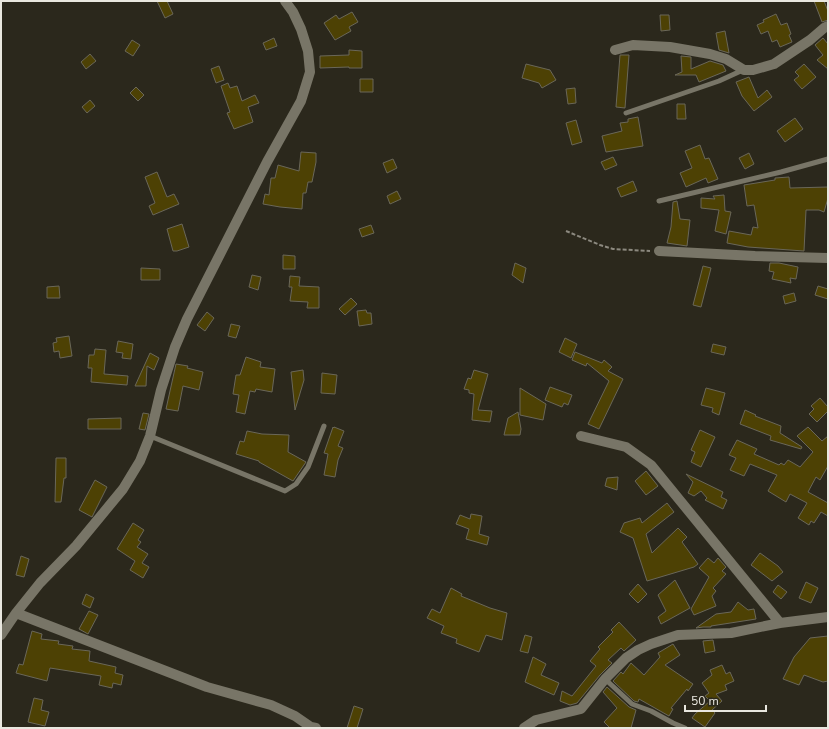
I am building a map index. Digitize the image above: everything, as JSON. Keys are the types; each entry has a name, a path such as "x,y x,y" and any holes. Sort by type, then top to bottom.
{"street":[{"path":"1,635 16,613 40,583 76,546 123,490 140,461 150,436 161,390 175,347 187,320 301,101 310,72 308,51 301,28 293,12 285,1"},
{"path":"615,50 633,45 670,47 710,54 726,59 744,70 753,70 774,64 828,26"},
{"path":"660,251 828,258"},
{"path":"581,436 626,446 651,465 780,623"},
{"path":"16,613 207,687 271,705 314,727"},
{"path":"524,728 536,720 581,709 605,678 626,658 651,644 678,635 731,633 780,623 828,617"}],"lane":[{"path":"626,113 719,81 744,70"},
{"path":"659,201 781,172 828,159"},
{"path":"150,436 285,491 296,484 308,467 324,426"},
{"path":"605,678 632,704 651,711 685,728"}],"path":[{"path":"566,231 613,249 660,251"}],"building":[{"path":"157,1 167,1 173,14 165,18"},
{"path":"814,1 824,1 828,11 828,20 822,22"},
{"path":"352,12 358,22 349,27 351,31 335,40 324,23 336,15 339,19"},
{"path":"776,14 781,25 787,23 792,42 780,47 777,40 772,42 768,31 761,34 757,25 764,22 763,20"},
{"path":"660,15 669,15 670,30 661,31"},
{"path":"725,31 729,53 719,50 716,33"},
{"path":"274,38 277,46 266,50 263,43"},
{"path":"823,38 828,44 828,69 817,60 823,55 815,45"},
{"path":"132,40 140,45 133,56 125,51"},
{"path":"349,50 362,51 362,68 320,68 320,56 349,55"},
{"path":"90,54 96,61 86,69 81,62"},
{"path":"620,55 629,55 625,108 616,107"},
{"path":"681,56 691,57 691,69 710,61 723,65 726,71 699,82 696,75 675,75 682,72"},
{"path":"526,64 550,70 556,80 542,88 539,83 522,78"},
{"path":"804,64 816,77 802,89 794,80 799,76 795,72"},
{"path":"219,66 224,80 216,83 211,69"},
{"path":"749,77 758,98 767,90 772,97 754,111 742,96 736,82"},
{"path":"360,79 373,79 373,92 360,92"},
{"path":"228,83 230,88 237,86 242,101 255,95 259,103 248,107 253,122 234,129 227,113 230,112 221,86"},
{"path":"136,87 144,95 138,101 130,93"},
{"path":"575,88 576,103 568,104 566,89"},
{"path":"90,100 95,106 87,113 82,107"},
{"path":"677,104 685,104 686,119 677,119"},
{"path":"638,117 643,146 606,152 602,136 622,131 620,123 628,122 628,119"},
{"path":"795,118 803,129 785,142 777,131"},
{"path":"576,120 582,142 572,145 566,123"},
{"path":"700,145 705,159 709,158 718,179 708,183 706,178 686,187 680,173 692,168 685,151"},
{"path":"301,152 316,153 316,162 312,182 308,182 306,193 303,193 302,209 263,204 265,194 269,195 271,178 275,178 278,165 299,171"},
{"path":"749,153 754,164 745,169 739,158"},
{"path":"613,157 617,165 605,170 601,162"},
{"path":"393,159 397,168 387,173 383,163"},
{"path":"157,172 167,197 174,194 179,204 153,215 149,206 155,203 145,177"},
{"path":"789,177 790,188 828,187 828,198 824,212 819,210 806,210 804,251 748,247 727,243 729,231 751,235 753,227 758,228 754,205 747,206 744,185 775,180 775,178"},
{"path":"633,181 637,191 621,197 617,188"},
{"path":"397,191 401,199 390,204 387,196"},
{"path":"724,195 725,211 731,212 726,234 715,231 719,210 701,208 701,198 715,199 713,196"},
{"path":"677,201 680,219 690,220 687,246 667,243 671,227 673,202"},
{"path":"182,224 189,247 173,251 167,229"},
{"path":"371,225 374,233 362,237 359,229"},
{"path":"283,255 295,256 295,269 283,269"},
{"path":"515,263 526,268 523,283 512,275"},
{"path":"770,263 779,263 798,267 796,279 790,278 791,283 772,279 774,272 769,271"},
{"path":"703,266 711,268 701,307 693,305"},
{"path":"141,268 160,269 160,280 141,280"},
{"path":"252,275 261,277 258,290 249,287"},
{"path":"290,276 300,277 299,286 319,287 319,308 307,308 308,302 290,301 292,287 289,287"},
{"path":"59,286 60,298 47,298 47,287"},
{"path":"818,286 828,289 828,299 815,295"},
{"path":"794,293 796,301 785,304 783,296"},
{"path":"351,298 357,304 345,315 339,309"},
{"path":"366,310 367,313 371,313 372,324 359,326 357,311"},
{"path":"207,312 214,318 205,331 197,325"},
{"path":"231,324 240,326 236,338 228,336"},
{"path":"69,336 72,356 60,358 59,351 54,352 53,343 57,342 56,338"},
{"path":"565,338 577,344 571,358 559,352"},
{"path":"118,341 133,344 131,359 122,358 123,353 116,352"},
{"path":"713,344 726,347 724,355 711,352"},
{"path":"95,349 106,350 104,374 128,376 127,385 91,382 92,368 88,368 89,355 94,355"},
{"path":"575,352 602,363 604,360 612,367 608,371 623,379 599,429 588,424 609,381 587,363 586,366 572,360"},
{"path":"150,353 159,358 154,370 147,366 146,386 135,386"},
{"path":"246,357 261,362 260,367 275,369 272,392 256,389 255,392 250,391 245,414 236,412 239,395 233,394 236,375 240,375"},
{"path":"176,364 188,366 187,368 203,372 199,390 183,386 178,411 166,409"},
{"path":"303,370 304,380 295,410 291,372"},
{"path":"474,370 488,374 478,410 492,411 490,422 472,420 474,394 469,393 469,390 464,389 468,378 471,379"},
{"path":"322,373 337,375 335,394 321,393"},
{"path":"550,387 572,395 568,405 564,403 562,407 545,400"},
{"path":"520,388 546,404 543,420 520,415"},
{"path":"706,388 725,393 719,415 712,412 713,408 701,405"},
{"path":"820,398 828,407 828,411 817,422 809,414 814,409 811,406"},
{"path":"745,410 756,415 755,416 781,426 780,433 802,447 801,449 770,440 771,436 740,424"},
{"path":"518,412 521,429 520,435 504,435 508,418"},
{"path":"143,413 149,414 145,430 139,429"},
{"path":"121,418 121,429 88,429 88,419"},
{"path":"333,427 344,431 338,446 343,448 338,460 335,477 324,475 328,454 324,453"},
{"path":"808,427 822,441 828,436 828,466 820,480 816,477 808,492 828,503 828,516 821,512 814,523 811,521 809,525 798,518 807,503 790,494 786,502 768,491 777,475 750,464 744,476 730,470 736,458 729,455 737,440 757,449 754,454 779,465 781,463 784,465 788,460 800,467 813,452 797,436"},
{"path":"700,430 715,437 701,467 691,462 695,452 691,450"},
{"path":"247,431 262,434 289,435 288,452 306,462 293,481 259,461 236,454 240,441 244,442"},
{"path":"56,458 66,458 66,478 64,478 61,502 55,502"},
{"path":"646,471 658,486 646,495 635,481"},
{"path":"686,474 723,492 721,497 727,500 723,509 705,500 707,498 701,491 694,496 688,493 693,482"},
{"path":"618,477 617,490 605,486 607,478"},
{"path":"95,480 107,487 92,517 79,510"},
{"path":"667,503 674,512 646,534 652,553 678,528 687,537 682,542 698,564 694,567 647,581 633,538 620,532 624,523 640,518 642,523"},
{"path":"471,514 482,516 479,534 489,537 487,545 466,539 469,529 456,524 460,515 470,519"},
{"path":"133,523 144,530 138,540 141,542 137,547 148,554 142,563 149,567 143,578 130,570 135,561 117,549"},
{"path":"760,553 778,566 783,572 772,581 751,565"},
{"path":"21,556 29,559 24,577 16,575"},
{"path":"708,558 714,563 718,558 726,567 722,571 726,574 713,588 716,591 712,596 716,606 694,615 691,609 709,577 699,568"},
{"path":"675,580 690,608 661,624 658,617 666,611 658,595"},
{"path":"806,582 818,588 811,603 799,598"},
{"path":"638,584 647,594 638,603 629,594"},
{"path":"778,585 787,592 781,599 773,592"},
{"path":"451,588 462,594 461,596 490,608 507,613 502,640 486,635 479,652 456,643 457,639 441,633 444,626 427,618 432,609 440,613"},
{"path":"86,594 94,598 90,608 82,604"},
{"path":"738,602 748,610 754,609 756,619 711,627 696,628 716,614 731,612"},
{"path":"89,611 98,615 88,634 79,629"},
{"path":"619,622 636,640 624,651 621,648 608,660 612,663 577,703 570,705 560,701 562,691 572,696 596,666 590,661 600,649 598,647 613,632 611,630"},
{"path":"32,631 42,634 41,639 59,641 58,644 73,646 72,649 90,651 89,661 116,667 115,673 123,675 121,685 113,683 112,688 99,685 101,676 50,668 47,681 16,673 19,664 23,665"},
{"path":"525,635 532,637 528,653 520,651"},
{"path":"828,636 828,681 823,682 804,675 799,685 783,679 794,657 810,638"},
{"path":"713,640 715,651 705,653 703,641"},
{"path":"673,644 680,655 665,665 693,684 671,708 673,709 669,716 639,699 638,702 634,701 613,681 621,672 623,674 631,663 644,675 660,657 658,653"},
{"path":"533,657 546,664 541,675 559,683 554,695 525,682"},
{"path":"722,665 726,674 730,672 734,681 725,685 727,690 716,694 722,701 712,710 715,713 705,727 692,718 710,701 705,696 709,693 702,683 712,675 710,670"},
{"path":"607,687 629,707 636,710 631,728 610,728 604,722 617,708 603,692"},
{"path":"34,698 43,700 41,710 49,712 45,726 28,722"},
{"path":"354,706 363,709 357,728 347,728"}]}
